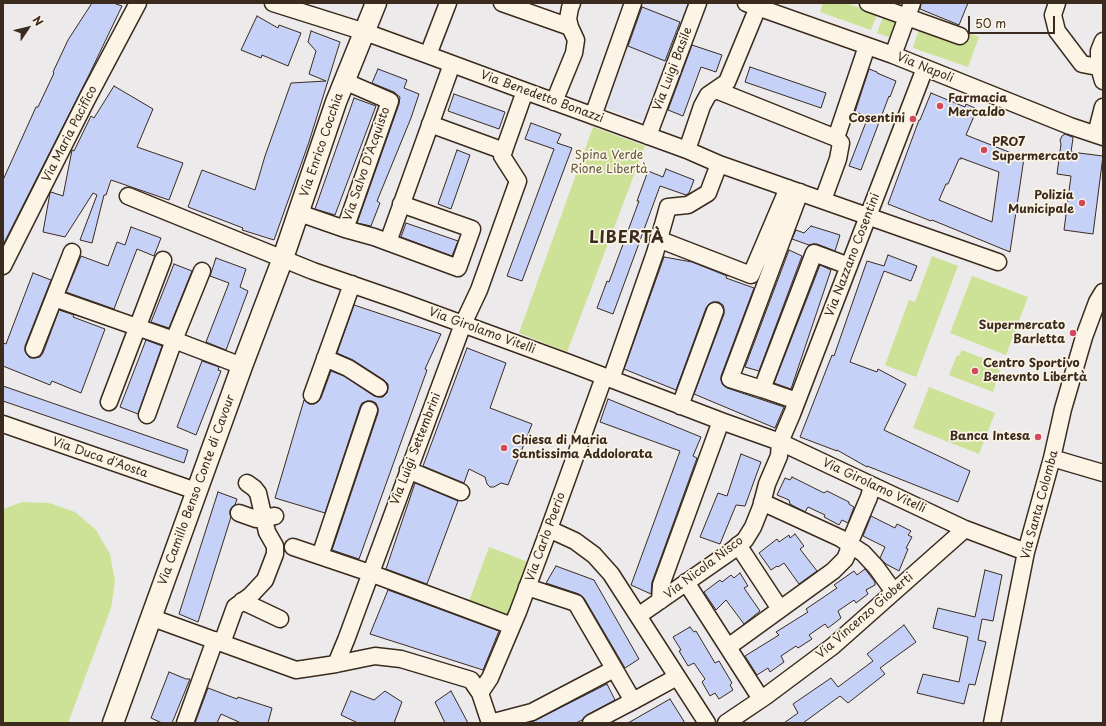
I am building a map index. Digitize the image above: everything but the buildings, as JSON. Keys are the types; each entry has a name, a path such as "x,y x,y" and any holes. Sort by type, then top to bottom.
{"main road":[{"name":"Via Enrico Cocchia","path":"283,258 336,102 376,3"},
{"name":"Via Camillo Benso Conte di Cavour","path":"113,723 196,491 283,258"}],"street":[{"name":"Via Maria Pacifico","path":"3,266 80,113 138,3"},
{"path":"273,3 365,32"},
{"path":"428,55 448,3"},
{"path":"502,3 570,27"},
{"path":"554,102 574,53 576,40 568,19 572,3"},
{"path":"593,116 633,3"},
{"name":"Via Luigi Basile","path":"648,136 698,3"},
{"path":"868,3 910,10 960,36"},
{"path":"1057,3 1053,15 1057,31 1082,64 1102,70 1099,52 1103,41"},
{"path":"687,150 702,106 708,95 727,82 752,5"},
{"name":"Via Napoli","path":"752,5 893,55 1070,126 1099,135"},
{"path":"893,55 910,10"},
{"name":"Via Benedetto Bonazzi","path":"365,32 525,92 687,150 719,164 998,262"},
{"path":"836,138 867,46"},
{"path":"388,242 452,64"},
{"name":"Via Nazzano Cosentini","path":"780,442 925,68"},
{"name":"Via Salvo D'Acquisto","path":"299,213 344,229 390,101 344,81"},
{"path":"716,90 836,138 841,144 838,159 823,200"},
{"path":"430,124 504,151 525,92"},
{"path":"1099,135 1103,107"},
{"name":"Via Luigi Settembrini","path":"336,664 463,324 479,290 518,181 502,156 504,151"},
{"path":"607,378 657,246 668,207 688,205 708,193 719,164"},
{"path":"657,246 751,275 794,190"},
{"path":"794,190 730,378 797,401"},
{"name":"Via Girolamo Vitelli","path":"128,196 283,258 463,324 721,422 780,442 965,529 1026,552"},
{"path":"344,229 374,237 458,268 472,229 401,204"},
{"path":"34,348 72,252"},
{"path":"762,389 814,253 849,266"},
{"path":"109,402 163,260"},
{"path":"147,415 174,340 202,271"},
{"path":"312,395 352,284"},
{"name":"Via Santa Colomba","path":"992,723 1026,552 1052,458 1063,409 1084,337 1097,302 1103,292"},
{"path":"54,298 174,340 242,366"},
{"path":"680,406 715,311"},
{"path":"325,358 348,368 379,388"},
{"name":"Via Carlo Poerio","path":"480,693 490,678 512,626 607,378"},
{"path":"320,556 369,410"},
{"path":"660,601 661,585 721,422"},
{"name":"Via Duca d'Aosta","path":"3,424 196,491"},
{"name":"Via Nicola Nisco","path":"638,616 745,540 753,526 767,484 780,456 780,442"},
{"path":"1052,458 1103,473"},
{"path":"408,470 461,492"},
{"path":"185,723 218,642 235,606 250,596 265,580 274,554 275,546 267,532 269,517 258,493 247,483"},
{"path":"728,647 833,571 845,559 849,544 869,497 872,486"},
{"path":"762,502 840,538 863,553 876,567 894,592"},
{"path":"239,513 256,519 269,517"},
{"path":"549,529 575,541 594,555 611,574 707,723"},
{"name":"Via Vincenzo Gioberti","path":"726,723 832,646 965,529"},
{"path":"738,545 780,609"},
{"path":"293,547 370,573 512,626"},
{"path":"686,582 761,699"},
{"path":"527,587 576,603 633,701"},
{"path":"242,601 280,619"},
{"path":"150,617 296,670 375,656 401,659 471,680 480,693 490,723 532,712 614,669"},
{"path":"591,723 677,677"}],"shaded area":[{"path":"636,3 695,3 647,123 603,107"}],"green space":[{"path":"823,3 846,3 877,14 871,30 820,12"},
{"path":"883,17 898,22 892,38 877,33"},
{"path":"919,29 962,45 967,32 979,37 968,67 913,48"},
{"name":"Spina Verde Rione Libertà","path":"593,127 645,146 567,352 519,333"},
{"path":"932,256 958,266 916,377 885,365 909,300 915,302"},
{"path":"972,276 1028,297 1006,355 950,333"},
{"name":"Centro Sportivo Benevnto Libertà","path":"962,350 1000,365 998,370 1000,371 993,392 949,375 957,355 959,356"},
{"path":"929,387 995,413 979,454 913,428"},
{"path":"22,502 49,503 75,512 96,530 110,554 115,581 111,608 68,723 3,723 3,509"},
{"path":"489,547 528,562 508,620 468,604"}],"place":[{"name":"Farmacia Mercaldo","path":"940,106"},
{"name":"Cosentini","path":"913,119"},
{"name":"PRO7 Supermercato","path":"984,150"},
{"name":"Polizia Municipale","path":"1082,203"},
{"name":"Supermercato Barletta","path":"1073,333"},
{"name":"Centro Sportivo Benevnto Libertà","path":"975,371"},
{"name":"Banca Intesa","path":"1038,437"},
{"name":"Chiesa di Maria Santissima Addolorata","path":"504,448"}],"district":[{"name":"LIBERTÀ","path":"627,239"}]}
